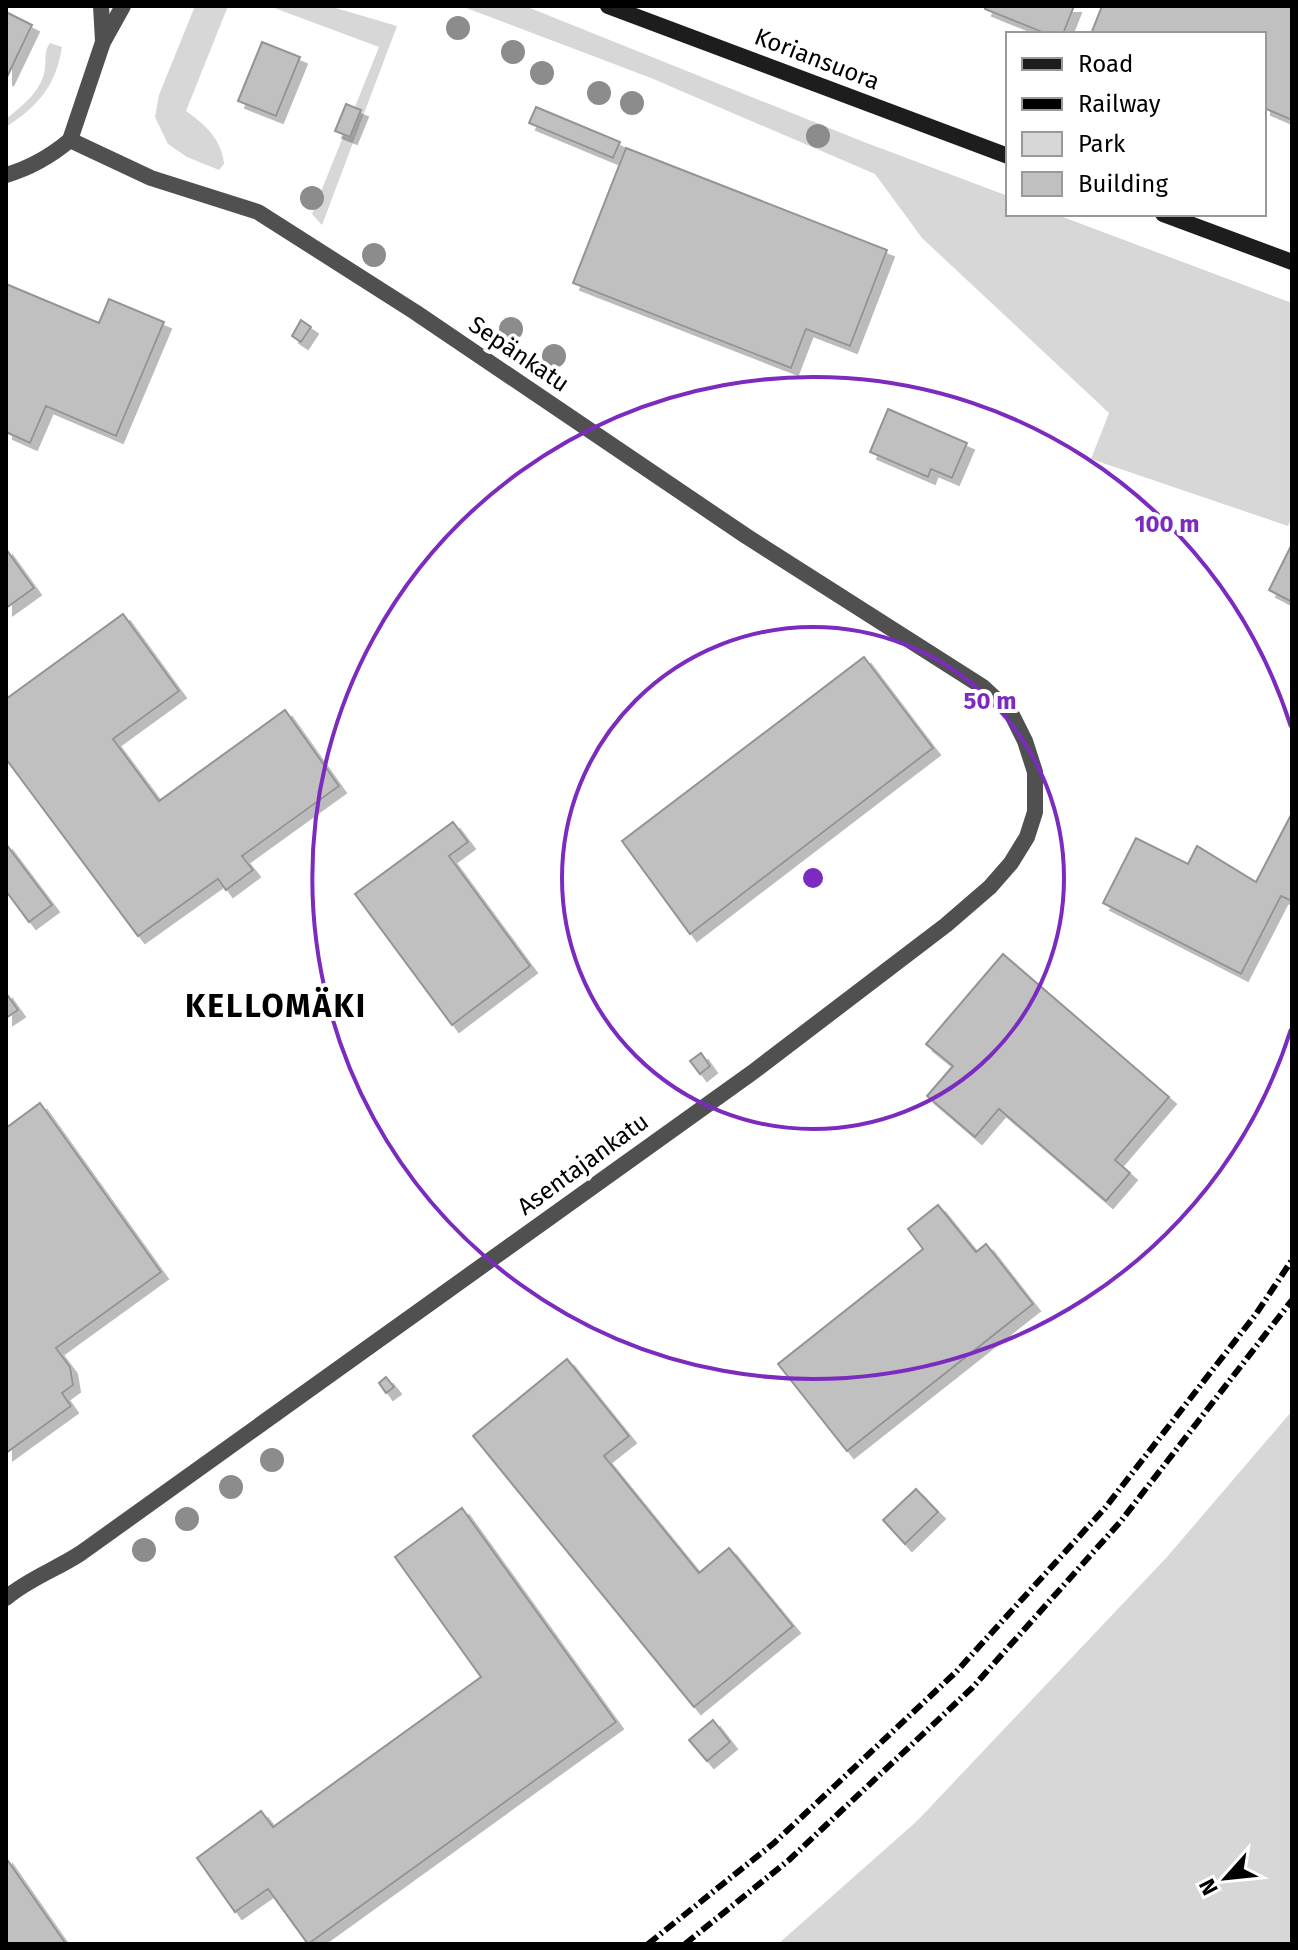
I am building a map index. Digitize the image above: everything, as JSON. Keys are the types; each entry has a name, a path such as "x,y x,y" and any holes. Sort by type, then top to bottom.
{"main road":[{"name":"Koriansuora","path":"608,6 1006,155"},
{"path":"1168,216 1292,262"}],"street":[{"path":"101,6 103,42"},
{"path":"6,175 53,154 70,140 103,42 123,6"},
{"name":"Sepänkatu","path":"70,140 151,178 258,212 415,312 746,536 983,687"},
{"name":"Asentajankatu","path":"10,1591 81,1553 753,1072 946,925 990,887 1011,863 1027,837 1035,812 1035,772 1025,741 1011,713 983,687"}],"green space":[{"path":"195,6 228,6 186,111 206,127 220,147 224,164 219,170 187,157 168,144 155,117 159,95"},
{"path":"269,6 329,6 397,26 322,225 312,214 379,47"},
{"path":"461,6 525,6 864,142 1006,195 1006,216 1060,216 1292,303 1292,517 1288,526 1091,459 1109,413 922,238 875,174 651,78"},
{"path":"50,43 62,47 50,84 36,103 6,127 6,119 38,88"},
{"path":"1292,1411 1292,1944 778,1944 917,1821 1167,1557"}],"building":[{"path":"986,6 1074,6 1064,32 1042,32 985,9"},
{"path":"1102,6 1292,6 1292,120 1266,109 1266,32 1092,32"},
{"path":"6,12 32,25 6,79"},
{"path":"262,42 300,57 276,116 238,101"},
{"path":"346,104 361,110 350,137 335,131"},
{"path":"536,107 620,142 613,158 529,123"},
{"path":"626,148 887,250 850,346 806,329 791,368 573,283"},
{"path":"6,284 99,323 109,299 164,322 116,436 46,406 30,443 6,432"},
{"path":"301,320 311,327 301,342 292,336"},
{"path":"888,409 967,443 952,478 931,469 928,477 870,452"},
{"path":"1292,544 1292,602 1269,590"},
{"path":"6,549 34,588 6,608"},
{"path":"123,614 179,691 113,739 159,801 285,710 339,786 242,856 253,870 226,890 218,879 138,936 6,759 6,699"},
{"path":"864,657 933,748 690,934 622,841"},
{"path":"1292,813 1292,901 1281,896 1241,974 1103,903 1136,838 1188,864 1197,846 1256,882"},
{"path":"453,822 468,842 449,856 530,966 452,1025 355,894"},
{"path":"6,844 52,905 29,922 6,891"},
{"path":"1003,954 1169,1097 1115,1160 1130,1173 1106,1201 999,1109 975,1137 927,1096 953,1066 926,1044"},
{"path":"6,993 18,1010 6,1018"},
{"path":"701,1053 710,1066 700,1074 690,1061"},
{"path":"40,1103 161,1272 56,1348 70,1367 73,1385 62,1393 71,1406 6,1453 6,1128"},
{"path":"938,1205 976,1252 986,1244 1033,1304 847,1451 778,1364 923,1249 908,1229"},
{"path":"567,1359 629,1436 604,1456 699,1573 729,1548 793,1626 694,1707 473,1436"},
{"path":"386,1377 394,1387 386,1393 379,1383"},
{"path":"916,1489 938,1512 905,1544 883,1520"},
{"path":"462,1508 616,1722 308,1944 268,1889 235,1912 197,1858 261,1811 273,1827 481,1677 395,1557"},
{"path":"713,1720 730,1742 707,1761 689,1740"},
{"path":"6,1858 66,1944 6,1944"}],"railway":[{"path":"648,1944 774,1843 956,1672 1105,1508 1256,1314 1292,1260"},
{"path":"685,1944 789,1860 972,1688 1121,1521 1292,1300"}],"district":[{"name":"KELLOMÄKI","path":"276,1006"}]}
